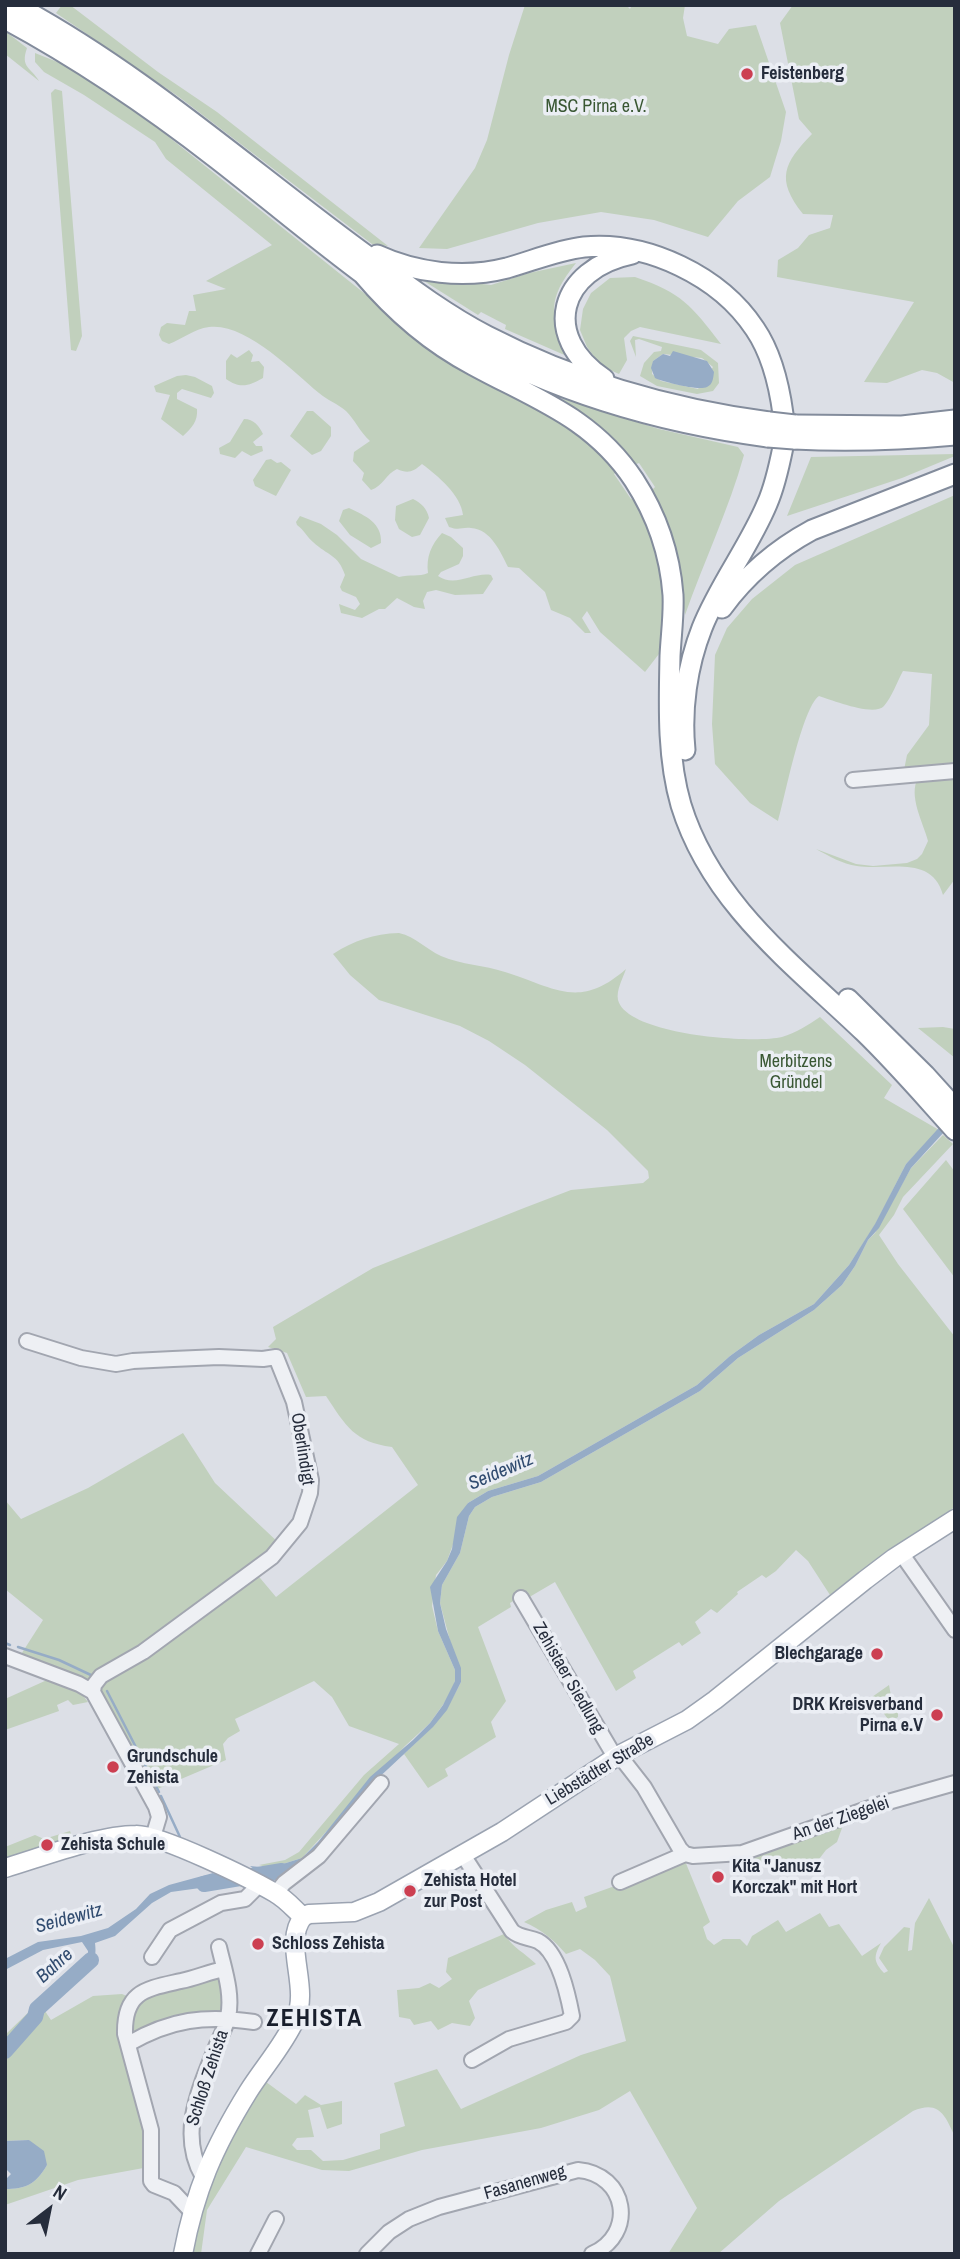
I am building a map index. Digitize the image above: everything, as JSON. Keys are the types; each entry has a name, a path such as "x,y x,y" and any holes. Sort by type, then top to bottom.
{"highway":[{"path":"15,5 111,83 185,135 362,274 463,340 544,380 640,412 681,422 782,431 955,421"},
{"path":"5,19 44,31 120,69 186,116 330,229 421,296 485,335 549,365 631,393 680,406 782,431 844,442 955,435"},
{"path":"330,229 365,250 398,263 421,270 446,273 489,271 585,247 612,247 640,253 686,269 710,284 742,311 755,329 773,366 782,431 772,492 710,611 693,657 685,699 681,804 699,851 730,900 755,929 867,1035 955,1108"},
{"path":"631,393 603,378 577,356 569,342 566,310 575,287 595,268 618,257 640,253"},
{"path":"362,274 394,310 438,344 472,365 572,417 605,445 622,464 647,503 659,530 670,571 673,621 670,704 681,774"},
{"path":"693,657 734,591 771,555 812,530 955,474"},
{"path":"670,704 681,657 703,603 760,517"},
{"path":"920,1080 955,1129"}],"main road":[{"name":"Liebstädter Straße","path":"303,1917 309,1914 354,1912 379,1902 463,1855 617,1756 687,1720 901,1553 955,1519"},
{"path":"5,1868 117,1837 153,1837 262,1887 303,1917 294,1935 301,1994 296,2018 222,2136 191,2211 183,2254"}],"street":[{"path":"853,780 955,771"},
{"name":"Oberlindigt","path":"27,1341 81,1358 116,1364 185,1358 276,1357 294,1402 311,1480 310,1493 300,1523 279,1549 257,1569 154,1643 101,1676 94,1685 93,1692"},
{"path":"901,1553 955,1630"},
{"name":"Zehistaer Siedlung","path":"521,1598 617,1756"},
{"path":"5,1656 79,1684 93,1692 158,1812 153,1837"},
{"path":"617,1756 644,1787 685,1854"},
{"path":"152,1957 170,1930 221,1903 245,1899 262,1887 284,1883 319,1856 381,1783"},
{"name":"An der Ziegelei","path":"620,1882 685,1854 742,1853 881,1804 955,1783"},
{"path":"463,1855 512,1931 546,1947 565,1981 572,2016 566,2022 509,2039 472,2060"},
{"name":"Schloß Zehista","path":"203,2177 194,2162 190,2127 205,2077 228,2018 230,1999 219,1947"},
{"path":"191,2211 174,2193 151,2181 151,2130 128,2044 125,2022 127,2010 138,1994 224,1969"},
{"name":"Schloß Zehista","path":"128,2044 146,2033 173,2023 209,2018 254,2022"},
{"name":"Fasanenweg","path":"368,2254 389,2232 410,2219 439,2207 579,2170 593,2172 604,2178 615,2189 621,2206 620,2223 613,2237 592,2254"},
{"path":"258,2254 276,2219"}],"green space":[{"path":"62,5 70,5 158,72 217,112 388,246 372,244 179,97 56,13"},
{"name":"MSC Pirna e.V.","path":"525,5 626,5 630,9 632,5 685,5 683,18 687,36 718,44 729,29 756,25 786,112 770,177 738,201 708,237 654,220 601,212 538,223 447,249 419,248 475,168 487,140"},
{"path":"793,5 955,5 955,383 937,373 922,370 887,383 864,382 914,302 777,277 778,260 798,248 809,235 830,228 833,215 803,214 794,202 786,181 789,163 812,134 799,119 780,23"},
{"path":"5,31 27,48 27,67 39,81 5,54"},
{"path":"35,53 65,65 145,118 374,301 592,444 617,472 614,474 631,499 634,497 658,555 666,619 662,650 645,672 600,632 587,611 582,618 591,633 585,633 570,618 551,610 545,592 519,568 508,567 490,537 478,529 449,527 445,518 463,515 458,500 448,486 422,464 410,471 397,469 371,490 362,480 364,473 353,461 354,452 370,441 346,411 322,395 268,350 238,332 223,327 204,328 169,344 162,341 159,335 161,327 167,323 185,325 189,311 196,311 193,295 226,289 206,281 272,245 166,159 155,142 44,72 35,62"},
{"path":"55,89 62,91 82,336 76,351 71,350 51,93"},
{"path":"576,263 560,288 554,308 558,330 569,357 505,329 506,325 481,312 478,315 416,276 491,285"},
{"path":"635,277 664,289 684,302 702,319 721,344 640,327 624,338 627,360 619,374 601,366 587,347 580,330 583,309 591,293 610,278"},
{"path":"633,336 701,350 718,363 719,383 713,391 697,394 657,386 640,376 644,363 654,352 661,351 662,347 635,340 636,357 630,341","holes":["663,354 702,358 713,367 698,389 661,381 652,374 653,361"]},
{"path":"249,350 253,355 251,362 259,361 264,367 263,378 244,385 226,379 226,361 231,354 237,358"},
{"path":"186,375 212,386 214,393 211,398 182,389 177,393 177,399 197,409 194,424 183,436 161,419 170,395 156,392 154,386"},
{"path":"561,398 659,429 738,447 744,455 685,615 675,545 651,491 655,487 639,463 634,465 602,428"},
{"path":"307,411 313,411 331,427 331,436 321,451 312,455 290,436"},
{"path":"244,419 253,422 263,434 253,442 256,446 262,446 263,451 251,456 242,451 235,458 220,454 219,448 230,442"},
{"path":"955,454 902,478 787,516 811,457"},
{"path":"271,459 277,463 281,462 291,470 276,496 255,486 253,480 266,460"},
{"path":"955,495 955,769 904,770 907,755 929,725 932,674 903,671 890,698 879,709 853,707 819,696 806,717 800,734 778,821 750,803 715,764 712,724 715,655 727,628 752,599 795,565"},
{"path":"413,499 423,506 429,518 420,535 412,537 399,529 395,520 396,506"},
{"path":"349,508 376,525 381,543 371,548 350,535 339,521 343,510"},
{"path":"300,516 321,524 337,535 361,559 399,577 428,573 430,552 442,533 463,548 463,556 459,564 438,576 457,580 491,575 493,579 483,594 455,595 436,590 427,592 423,601 425,609 414,607 397,598 385,609 379,609 362,618 341,613 339,604 355,610 360,604 356,597 342,591 340,587 345,575 336,559 313,542 297,525"},
{"path":"955,773 955,879 943,895 937,882 919,869 851,865 816,849 856,864 873,866 907,863 917,859 928,841 915,801 918,778"},
{"name":"Merbitzens Gründel","path":"399,933 449,959 497,970 567,992 594,989 626,969 618,1000 626,1012 643,1022 666,1029 719,1038 767,1039 797,1031 820,1017 892,1085 884,1098 939,1130 906,1164 875,1225 849,1265 814,1304 759,1335 697,1385 538,1476 488,1491 468,1503 447,1561 436,1575 432,1606 438,1631 455,1670 452,1692 430,1723 405,1746 302,1858 270,1868 259,1865 285,1860 299,1852 364,1775 399,1744 349,1726 332,1697 314,1681 235,1719 240,1731 223,1744 226,1760 155,1790 101,1698 98,1683 255,1572 276,1597 418,1485 392,1447 368,1441 352,1431 326,1396 306,1397 287,1353 268,1347 276,1339 273,1327 373,1268 524,1208 571,1190 643,1183 649,1178 648,1171 607,1130 525,1065 460,1026 379,1000 350,975 333,954 364,939"},
{"path":"918,1028 955,1029 955,1058"},
{"path":"943,1135 953,1144 903,1197 879,1235 955,1337 955,1507 830,1595 808,1561 796,1550 776,1571 766,1578 762,1575 737,1592 738,1594 717,1613 711,1609 695,1622 701,1633 682,1646 679,1642 633,1671 636,1678 616,1691 555,1582 526,1599 523,1595 510,1603 511,1607 478,1627 506,1701 491,1722 496,1737 445,1769 448,1776 428,1788 404,1754 437,1721 461,1682 440,1603 442,1585 460,1553 469,1516 475,1507 492,1497 541,1482 700,1391 738,1358 814,1310 842,1285 911,1168"},
{"path":"946,1160 955,1172 955,1278 903,1209"},
{"path":"183,1433 215,1483 281,1545 87,1685 20,1656 43,1620 5,1589 5,1500 21,1519 88,1488"},
{"path":"47,1680 77,1688 88,1702 73,1705 68,1700 57,1705 59,1711 5,1730 5,1699"},
{"path":"889,1685 891,1696 898,1705 898,1717 890,1722 872,1697"},
{"path":"836,1825 842,1828 837,1842 826,1850 816,1863 811,1860 786,1874 779,1859 757,1867 753,1853"},
{"path":"70,1831 73,1839 53,1844 51,1842 43,1845 44,1847 5,1859 5,1847 35,1835 44,1839"},
{"path":"685,1861 710,1922 703,1927 707,1939 714,1945 723,1939 740,1939 747,1946 752,1936 778,1920 786,1932 820,1913 829,1927 839,1924 862,1956 881,1943 876,1959 884,1973 888,1971 879,1958 884,1947 904,1927 910,1928 908,1951 912,1950 915,1923 929,1898 955,1949 955,2137 940,2112 929,2107 913,2111 779,2201 718,2254 668,2254 697,2208 630,2091 599,2110 541,2128 422,2150 349,2171 322,2170 246,2147 207,2210 201,2254 191,2254 208,2178 262,2079 296,2104 305,2095 321,2105 342,2101 342,2124 327,2129 320,2107 308,2110 314,2137 297,2138 292,2145 297,2150 311,2150 323,2161 343,2160 380,2149 380,2134 405,2126 394,2083 437,2069 461,2109 581,2055 626,2041 610,1976 580,1949 566,1954 547,1935 524,1922 546,1910 572,1902 576,1912 587,1907 584,1897"},
{"path":"504,1934 536,1964 478,1990 469,2001 475,2018 470,2026 452,2023 438,2030 431,2021 414,2025 410,2019 399,2017 397,1990 419,1988 430,1983 439,1988 452,1979 446,1972 448,1958"},
{"path":"217,1975 225,1989 227,2017 133,2040 133,2015 142,2001 161,1991"},
{"path":"122,1994 129,1997 123,2011 143,2104 149,2167 78,2180 5,2205 5,2189 30,2184 47,2165 29,2140 5,2141 5,2035 39,2002 51,2020 93,1996"}],"water":[{"path":"673,351 707,361 714,372 710,384 696,388 655,378 651,368 653,361 663,354 670,356"},
{"path":"955,1110 955,1120 911,1168 879,1228 868,1240 842,1285 814,1310 738,1358 700,1391 541,1482 492,1497 475,1507 469,1516 460,1553 442,1585 440,1603 446,1629 461,1668 461,1682 447,1710 433,1727 373,1783 302,1865 266,1878 250,1866 270,1868 302,1858 370,1777 413,1740 443,1705 455,1681 455,1670 438,1631 430,1587 447,1561 452,1549 457,1517 468,1503 488,1491 538,1476 697,1385 759,1335 814,1304 849,1265 875,1224 906,1164"},
{"path":"213,1873 229,1884 171,1892 152,1903 115,1936 95,1943 93,1961 80,1975 77,1970 88,1959 88,1951 82,1942 43,1950 5,1970 5,1959 38,1942 81,1936 108,1928 136,1909 150,1894 169,1885"},
{"path":"29,2140 44,2151 47,2165 30,2184 5,2189 5,2180 11,2174 5,2168 5,2141"}],"waterway":[{"path":"5,1643 10,1645"},
{"path":"18,1647 59,1660 93,1676"},
{"path":"107,1691 159,1792"},
{"path":"161,1796 180,1837"},
{"name":"Seidewitz","path":"204,1884 282,1871"},
{"name":"Bahre","path":"5,2051 35,2017 37,2009 91,1960"}],"place":[{"name":"Feistenberg","path":"747,74"},
{"name":"Blechgarage","path":"877,1654"},
{"name":"DRK Kreisverband Pirna e.V","path":"937,1715"},
{"name":"Grundschule Zehista","path":"113,1767"},
{"name":"Zehista Schule","path":"47,1845"},
{"name":"Kita \"Janusz Korczak\" mit Hort","path":"718,1877"},
{"name":"Zehista Hotel zur Post","path":"410,1891"},
{"name":"Schloss Zehista","path":"258,1944"}],"district":[{"name":"ZEHISTA","path":"315,2020"}]}
